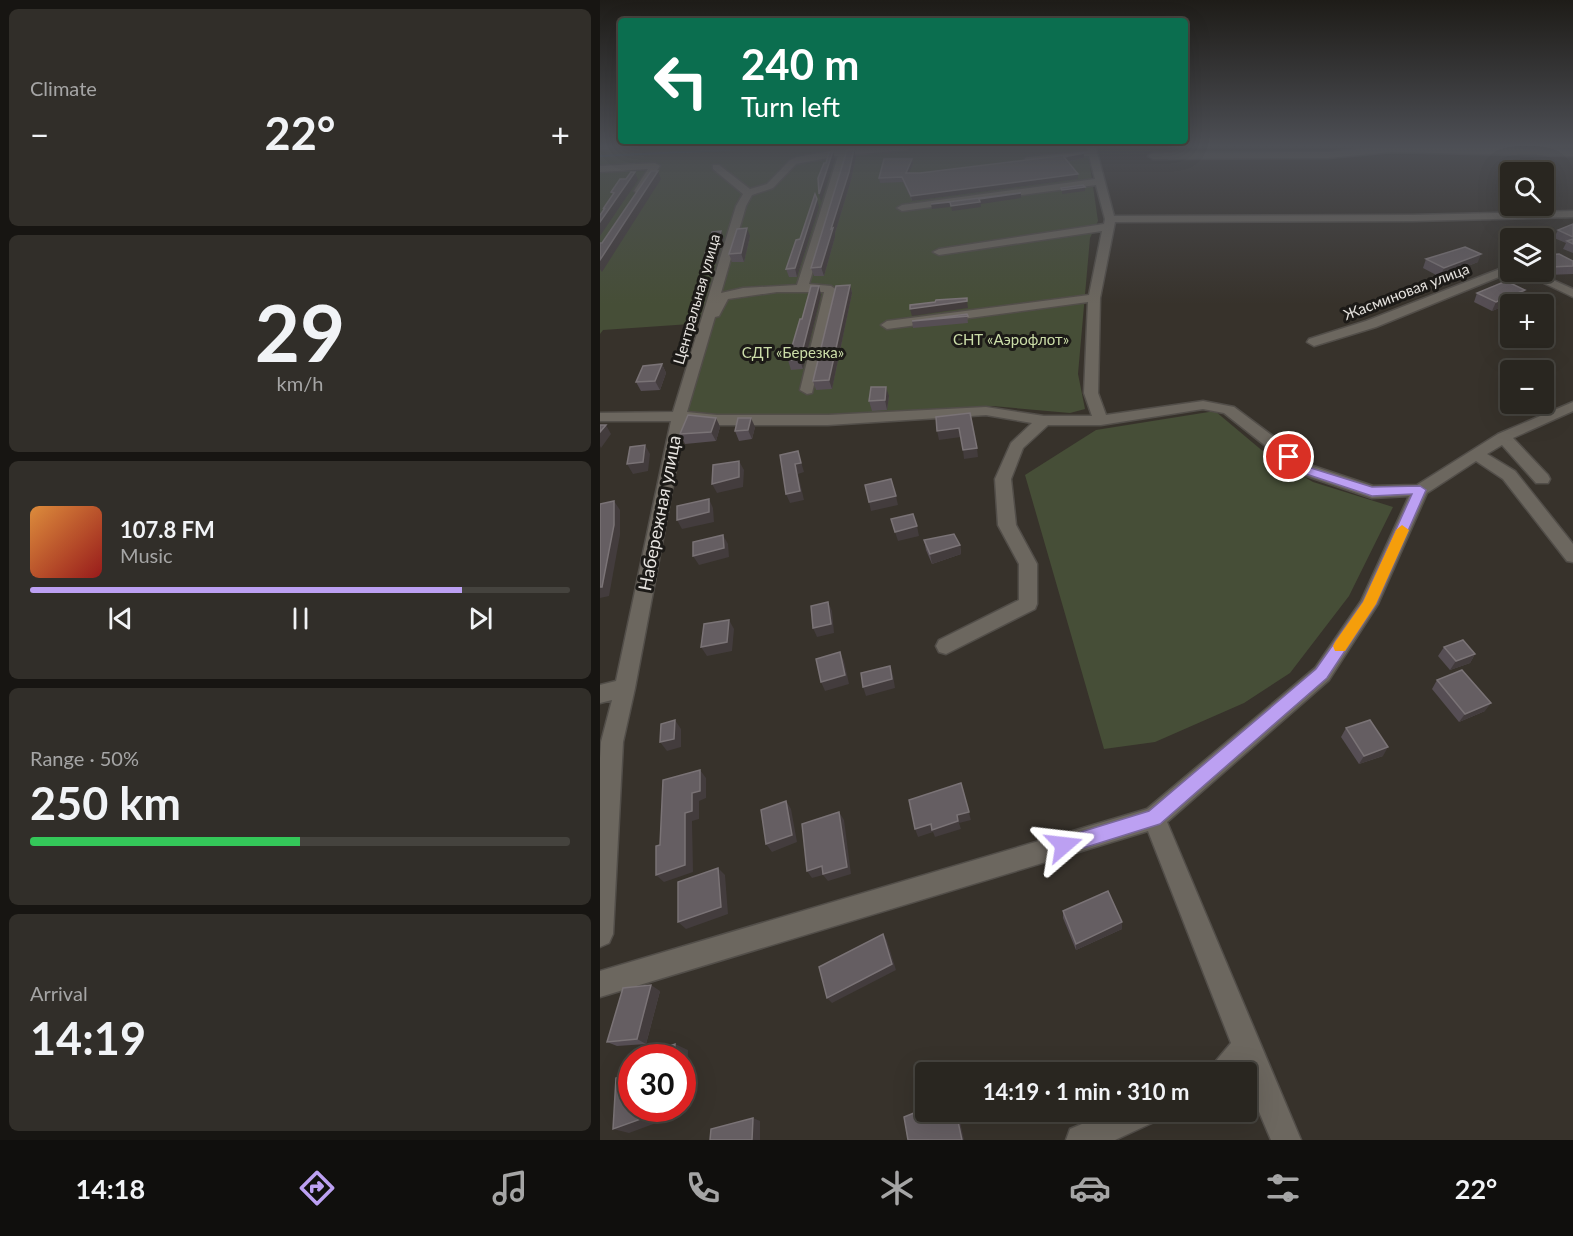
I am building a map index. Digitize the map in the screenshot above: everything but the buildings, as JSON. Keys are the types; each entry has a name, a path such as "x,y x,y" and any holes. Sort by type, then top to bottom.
{"street":[{"path":"630,204 634,198"},
{"name":"Центральная улица","path":"679,416 745,198"},
{"path":"802,288 829,198"},
{"path":"902,208 976,198"},
{"path":"1101,420 1091,393 1094,298 1109,223 1102,198"},
{"path":"939,252 1109,223 1573,214"},
{"name":"Жасминовая улица","path":"1314,342 1371,324 1500,272"},
{"path":"1552,282 1570,289"},
{"path":"707,322 713,318 721,299 728,294 802,288 831,290 807,390"},
{"path":"887,325 1094,298"},
{"path":"679,416 717,420 828,420 986,411 1044,421 1101,420 1203,405 1229,410 1307,470 1372,492 1420,490 1503,437 1573,406"},
{"name":"Набережная улица","path":"600,417 679,416 625,688 612,742 600,934"},
{"path":"946,646 1028,604 1029,564 1007,525 1003,479 1016,446 1044,421"},
{"path":"1503,437 1542,480"},
{"path":"1476,454 1509,475 1573,556"},
{"path":"600,984 1154,818 1322,674 1369,604 1420,490"},
{"path":"600,694 625,688"},
{"path":"1154,818 1286,1140"},
{"path":"1233,1062 1246,1046"},
{"path":"1081,1140 1122,1122"}],"green space":[{"path":"600,198 1095,198 1098,221 1090,238 1078,374 1085,409 1070,413 992,406 818,418 680,416 705,323 603,330 600,334"},
{"path":"1215,411 1271,458 1313,482 1393,507 1349,596 1290,673 1244,703 1155,742 1104,749 1025,475 1096,430"}],"slow traffic":[{"path":"1340,646 1369,604 1402,530"}],"route":[{"path":"1064,845 1154,818 1322,674 1369,604 1420,490 1372,492 1307,470 1289,457"}],"park label":[{"name":"СНТ «Аэрофлот»","path":"1011,339"},
{"name":"СДТ «Березка»","path":"793,352"}]}
